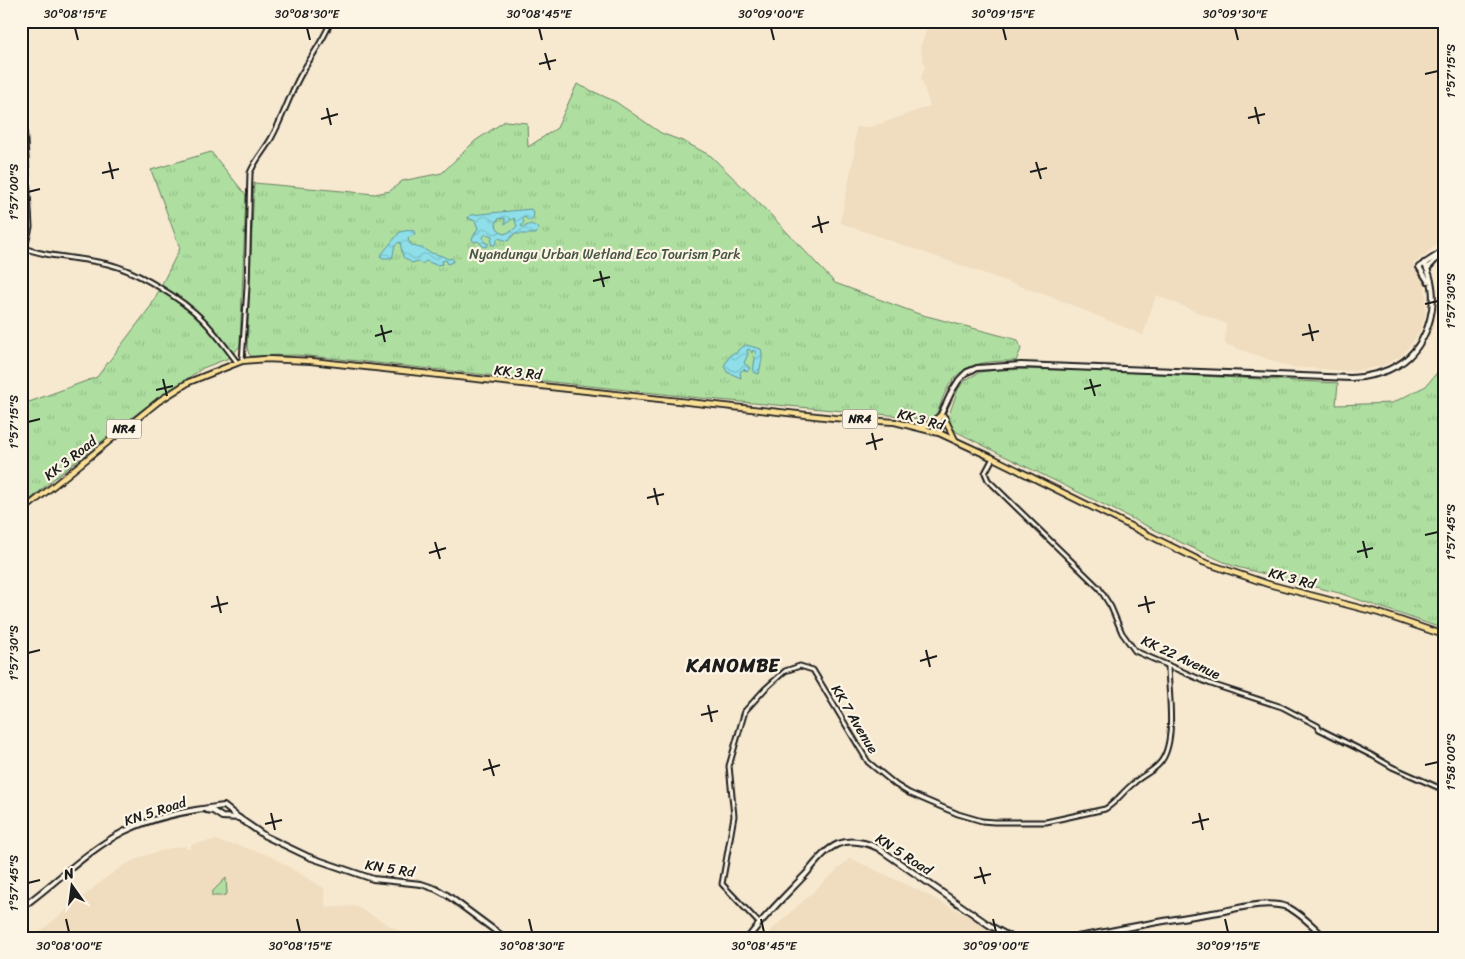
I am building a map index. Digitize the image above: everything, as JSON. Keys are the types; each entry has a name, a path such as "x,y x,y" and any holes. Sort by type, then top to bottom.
{"highway":[{"name":"KK 3 Rd","path":"237,362 274,359 311,361 834,418 874,420 920,428 939,433 993,458 1203,562 1268,584 1379,613 1444,635"},
{"name":"KK 3 Road","path":"21,512 174,391 204,375 237,362"},
{"path":"920,428 942,416 956,441"}],"main road":[{"path":"1431,285 1419,266 1443,252"},
{"path":"1423,272 1443,252"},
{"path":"933,431 959,380 968,372 989,366 1021,365 1350,378 1370,377 1400,364 1424,337 1433,306 1428,269 1424,263"},
{"path":"939,433 942,416"},
{"path":"219,815 218,811 221,806"},
{"path":"201,809 225,806 229,808 230,812 227,816"},
{"name":"KN 5 Rd","path":"229,808 239,818 288,848 373,879 421,884 436,889 460,904 505,938"},
{"name":"KN 5 Road","path":"21,908 89,855 124,832 156,820 201,809"},
{"name":"KN 5 Rd","path":"201,809 213,811 224,818 227,816 239,818"},
{"name":"KN 5 Road","path":"748,938 759,923 831,847 858,841 878,848 989,926 1012,938"},
{"path":"1072,938 1181,917 1267,905 1287,907 1326,938"}],"street":[{"path":"242,361 247,287 250,173 256,160 271,140 300,77 325,36 331,21"},
{"path":"21,108 24,124 30,227 23,248 50,256 106,264 130,272 194,312 210,327 237,362"},
{"name":"KK 22 Avenue","path":"993,458 985,473 988,480 1099,588 1111,607 1122,633 1135,651 1211,684 1282,708 1392,767 1444,790"},
{"name":"KK 7 Avenue","path":"759,923 722,884 734,816 729,766 745,711 785,671 800,666 813,670 868,762 909,794 943,808 982,820 1046,822 1110,806 1132,784 1159,764 1164,756 1169,738 1168,665"}],"shaded area":[{"path":"935,21 1441,21 1444,75 1444,236 1438,244 1413,264 1425,283 1426,299 1425,315 1421,328 1413,342 1401,356 1382,366 1353,371 1290,367 1225,344 1226,324 1156,295 1143,335 1057,299 840,223 854,156 856,127 871,127 930,106 921,78 925,66 920,47 927,29"},
{"path":"217,840 270,856 324,888 326,908 355,906 412,938 32,938 107,877 126,864 144,856 171,848 186,846 186,849 191,849 193,844"},
{"path":"850,858 924,893 1009,938 763,938"},
{"path":"1253,934 1260,938 1192,938"}],"green space":[{"name":"Nyandungu Urban Wetland Eco Tourism Park","path":"577,84 616,102 661,133 685,142 711,156 768,212 835,283 919,314 1018,340 1021,349 1016,361 990,362 965,369 952,381 937,413 933,417 926,419 916,419 330,358 296,355 251,356 249,354 247,348 254,183 375,194 390,191 402,181 442,173 475,141 505,121 527,123 528,147 557,128"},
{"path":"211,152 246,195 240,346 229,358 203,368 144,408 50,482 21,508 21,405 97,377 151,306 180,248 151,170"},
{"path":"1444,364 1444,629 1339,593 1233,566 994,451 957,432 950,425 949,415 958,389 967,379 980,372 1004,369 1081,370 1338,383 1336,405 1392,403 1426,386"},
{"path":"226,878 227,894 212,896 212,892"}],"water":[{"path":"531,209 534,214 533,218 529,221 525,217 522,219 524,222 521,226 524,227 531,224 539,228 536,234 514,234 508,241 498,238 495,245 491,245 492,236 486,234 483,237 488,246 484,247 478,241 474,242 472,239 478,228 475,221 468,218 470,215","holes":["505,218 505,224 514,218 517,226 512,231 504,234 497,228 496,224 498,219"]},
{"path":"414,231 415,235 408,239 412,245 448,259 451,258 454,261 448,264 446,260 442,261 443,264 436,265 426,261 422,264 418,261 412,263 403,257 400,242 395,247 392,258 380,256 400,232"},
{"path":"746,345 761,349 761,362 759,374 753,372 756,352 753,350 752,353 749,349 747,350 748,354 744,363 750,368 747,372 744,369 740,372 741,378 727,372 724,366 730,355 736,354 738,350"}],"district":[{"name":"KANOMBE","path":"733,665"}]}
